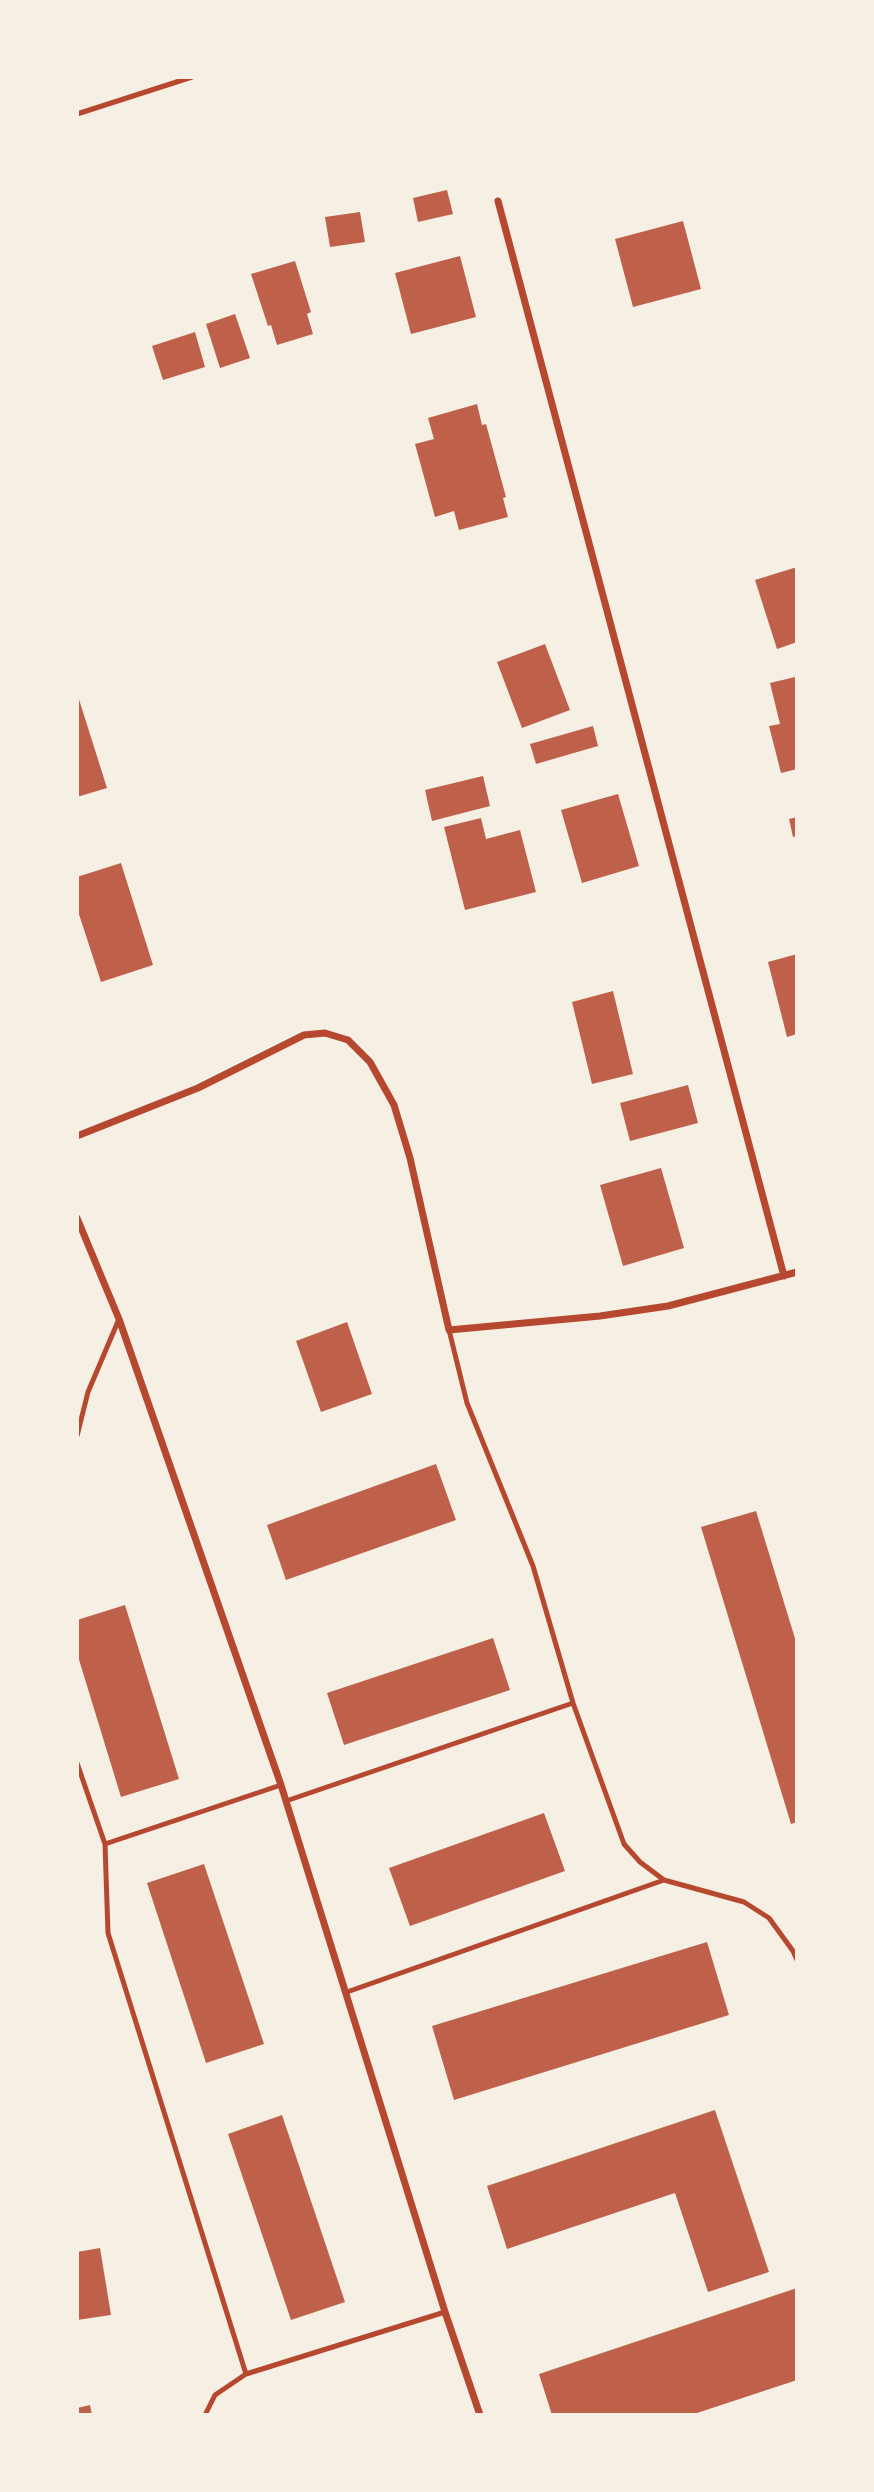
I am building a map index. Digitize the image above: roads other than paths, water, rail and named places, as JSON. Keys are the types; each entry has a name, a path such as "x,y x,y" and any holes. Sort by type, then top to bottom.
{"street":[{"path":"498,201 784,1276"},
{"path":"77,1136 198,1088 304,1035 325,1033 348,1040 370,1062 394,1105 410,1158 449,1330 600,1316 668,1306 797,1272"},
{"path":"77,1218 119,1319 281,1784 445,2312 480,2415"}],"lane":[{"path":"77,114 192,77"},
{"path":"77,1436 88,1392 119,1319"},
{"path":"449,1330 467,1403 533,1566 573,1703 624,1844 640,1862 664,1880 744,1902 769,1918 797,1960"},
{"path":"286,1801 573,1703"},
{"path":"77,1763 105,1844 108,1933 246,2374"},
{"path":"105,1844 281,1784"},
{"path":"347,1992 664,1880"},
{"path":"205,2415 215,2395 246,2374 445,2312"}]}
